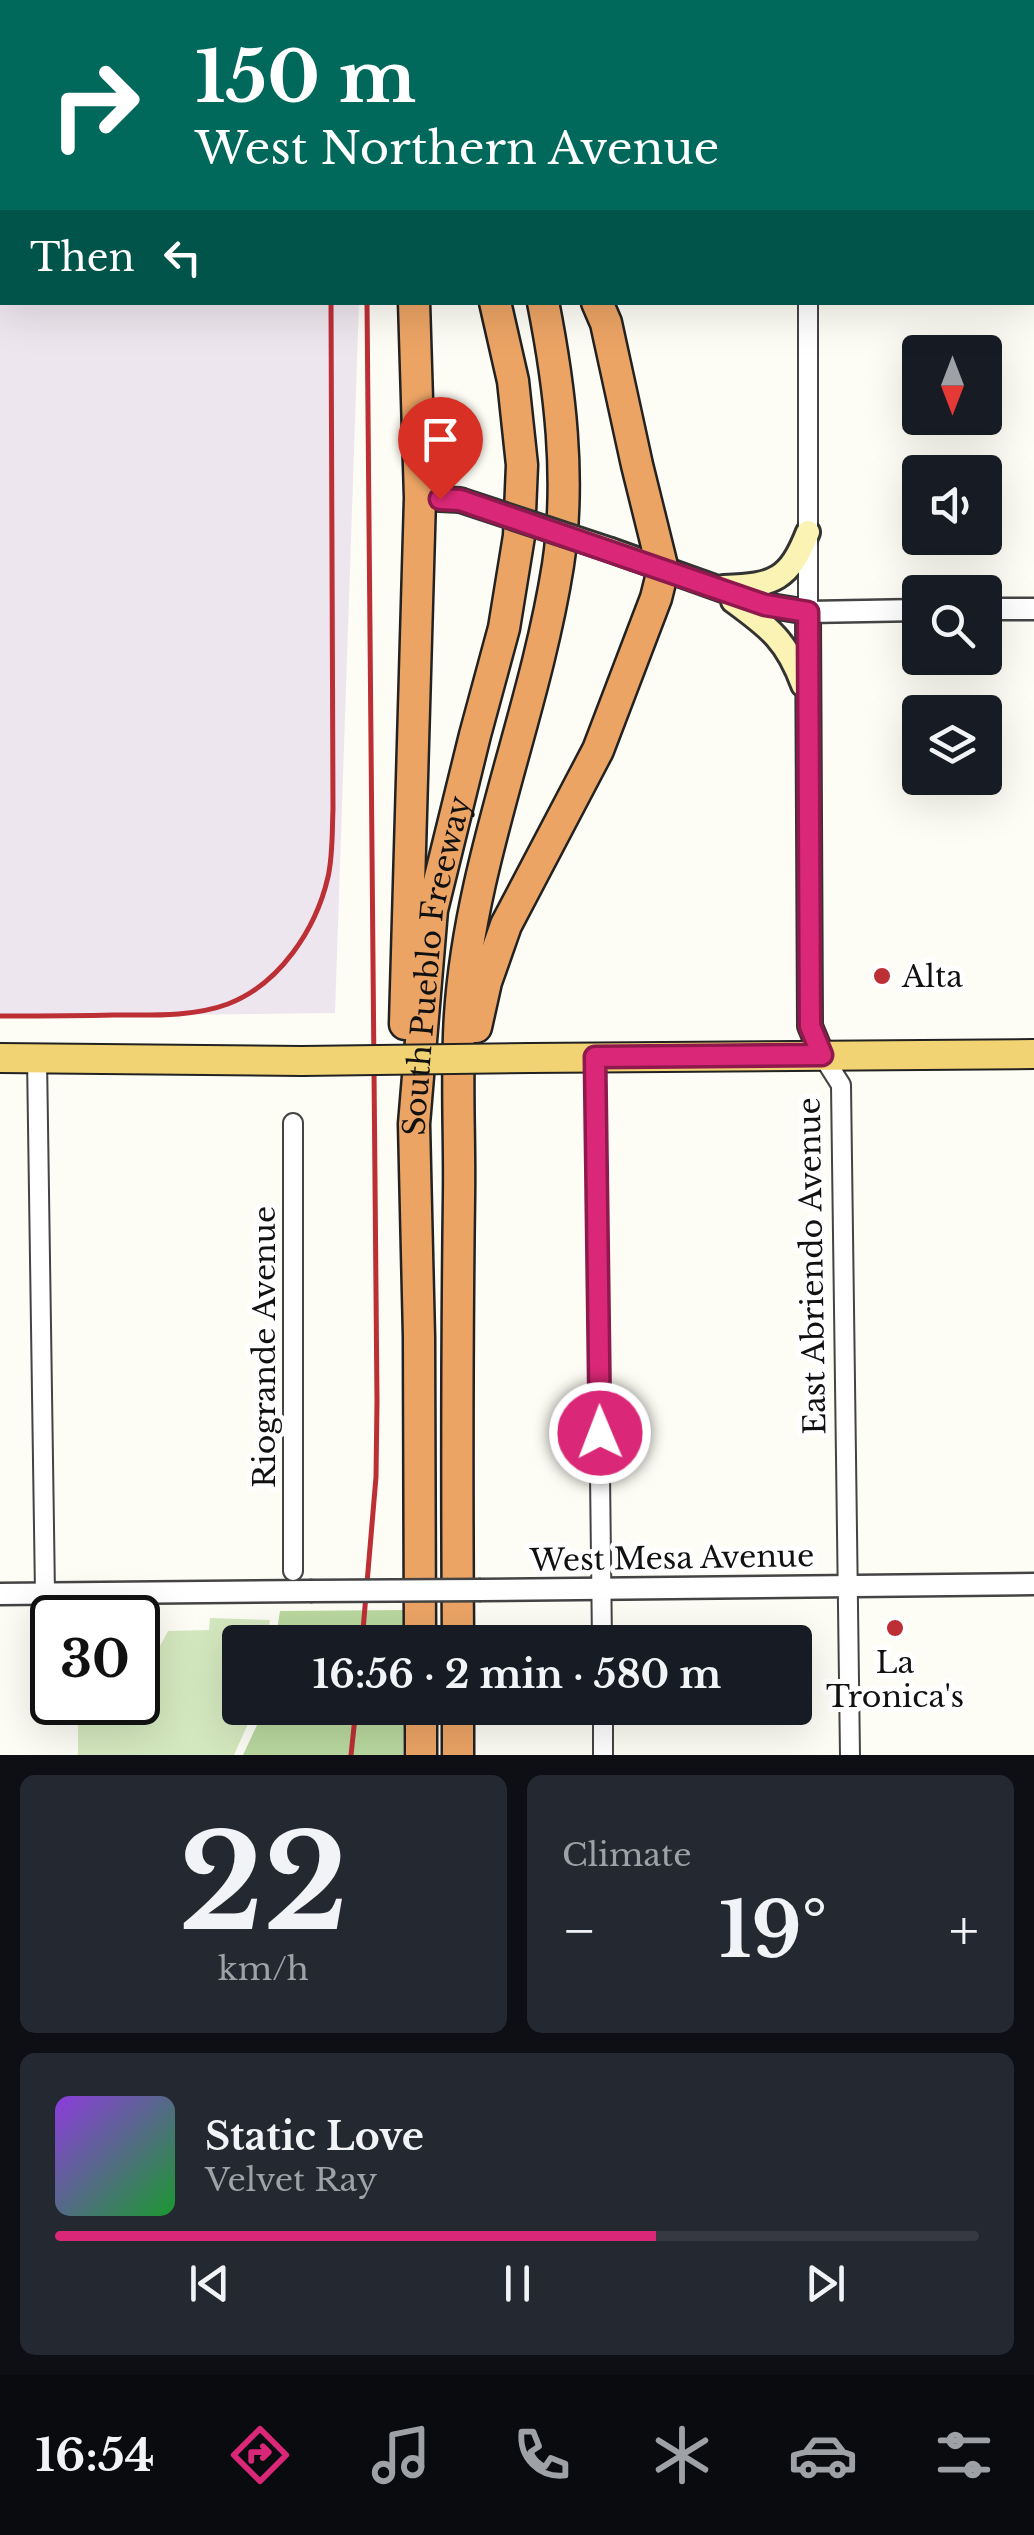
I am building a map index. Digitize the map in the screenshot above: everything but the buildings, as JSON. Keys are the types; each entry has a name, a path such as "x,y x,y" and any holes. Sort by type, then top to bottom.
{"highway":[{"path":"414,305 420,498 404,1014 414,1124"},
{"name":"South Pueblo Freeway","path":"420,1625 414,1124 432,910 504,628 519,536 522,465 513,380 497,305"},
{"name":"South Pueblo Freeway","path":"458,1625 460,1015 473,914 544,638 558,564 564,509 561,416 543,305"},
{"path":"460,1144 475,1030 486,982 506,926 598,750 663,570 606,324 598,305"},
{"path":"420,1725 421,1755"},
{"path":"458,1725 458,1755"}],"main road":[{"path":"420,498 460,500 765,605 808,612"},
{"path":"714,587 749,586 778,579 797,560 808,532"},
{"path":"714,587 776,633 794,661 809,702"},
{"name":"East Abriendo Avenue","path":"808,612 810,1026 822,1055"},
{"path":"0,1058 302,1061 1034,1054"}],"street":[{"name":"East Abriendo Avenue","path":"808,305 808,612"},
{"path":"1002,609 1034,608"},
{"path":"808,612 902,610"},
{"name":"East Abriendo Avenue","path":"822,1055 841,1085 850,1755"},
{"path":"595,1057 602,1625"},
{"path":"37,1058 45,1594"},
{"name":"Riogrande Avenue","path":"292,1570 293,1123"},
{"name":"West Mesa Avenue","path":"0,1594 1034,1584"},
{"path":"603,1725 603,1755"}],"shaded area":[{"path":"0,305 359,305 335,1013 0,1017"}],"green space":[{"path":"406,1610 406,1625 278,1625 280,1611"},
{"path":"210,1618 270,1620 269,1625 222,1625 222,1725 247,1725 234,1755 78,1755 78,1725 160,1725 160,1646 168,1631 209,1630"},
{"path":"257,1725 404,1725 403,1755 243,1755"}],"railway":[{"path":"0,1016 172,1014 228,1004 247,995 279,969 315,916 332,852 331,305"},
{"path":"363,1625 376,1477 377,1401 367,305"},
{"path":"351,1755 354,1725"}],"place":[{"name":"Alta","path":"882,976"},
{"name":"La Tronica's","path":"895,1628"}],"route":[{"path":"440,499 460,500 765,605 808,612 810,1026 822,1055 595,1057 600,1433"}]}
